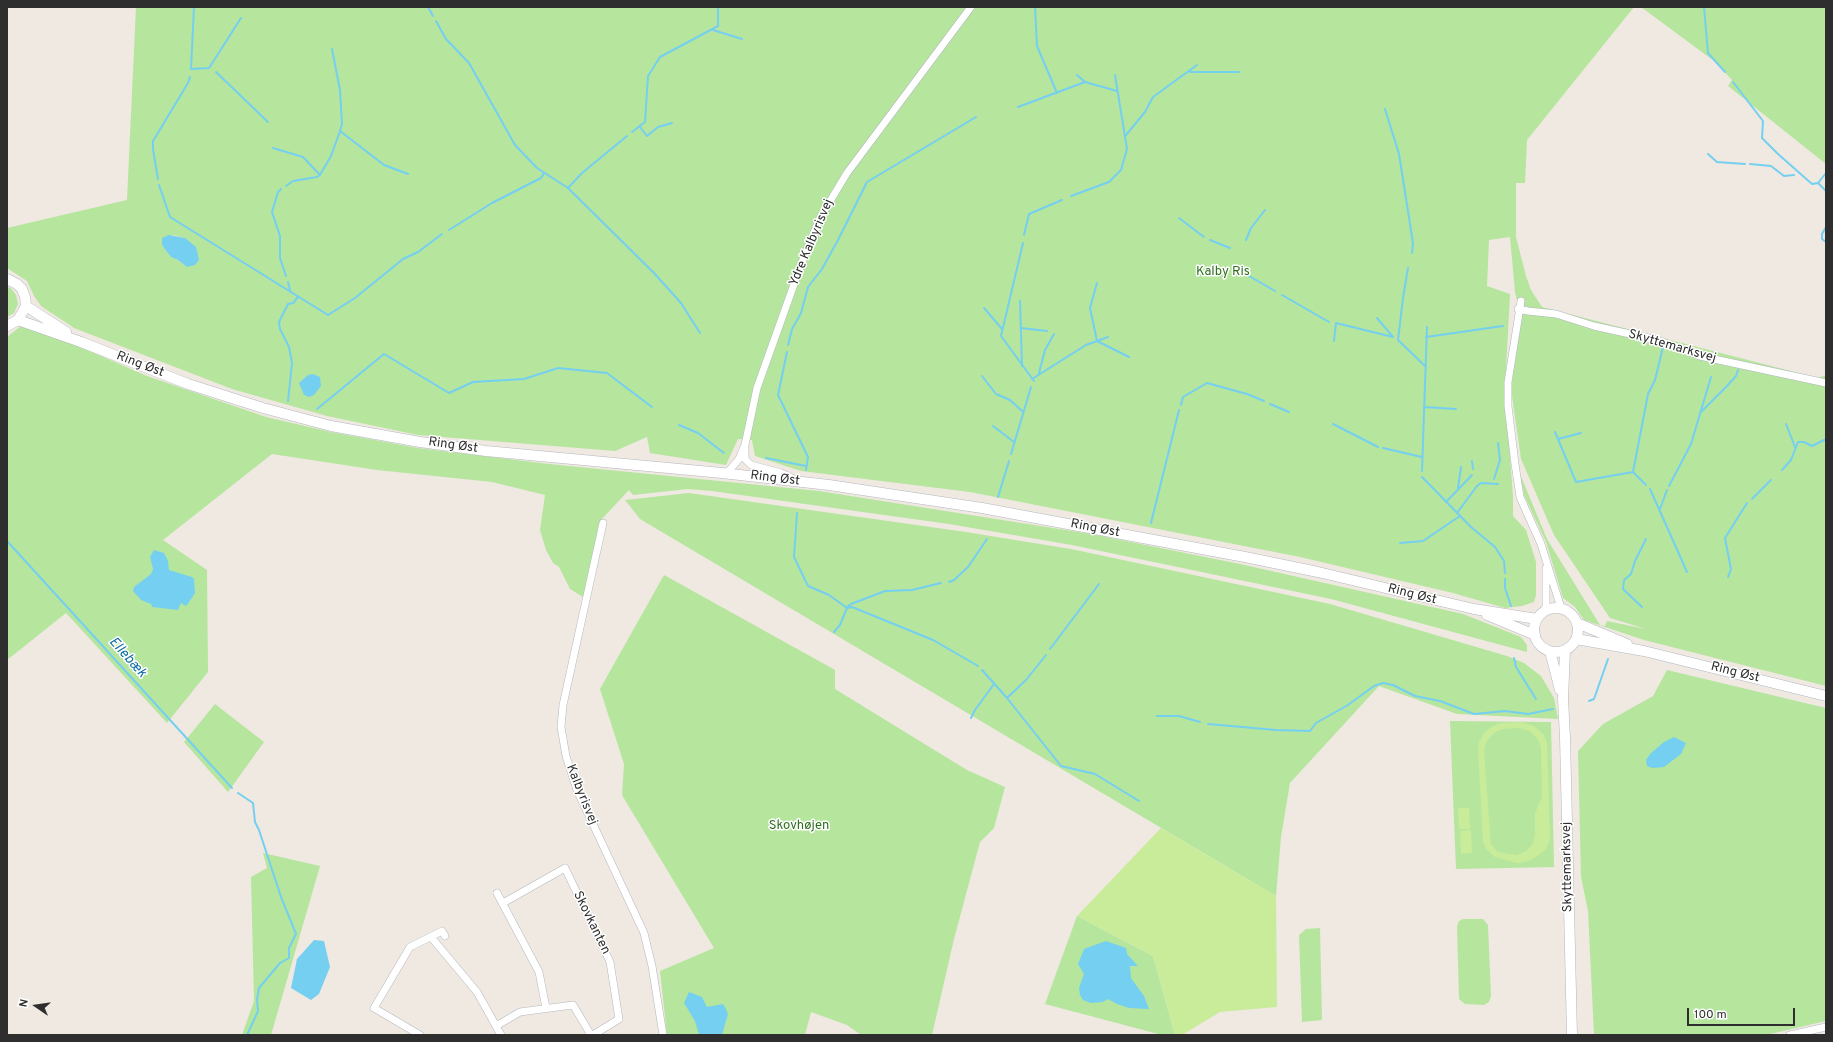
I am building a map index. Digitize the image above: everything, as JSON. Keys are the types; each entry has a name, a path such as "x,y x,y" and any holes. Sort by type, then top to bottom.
{"main road":[{"path":"7,279 17,284 22,289 26,306 18,320 7,326"},
{"name":"Ring Øst","path":"26,306 81,342"},
{"name":"Ring Øst","path":"18,320 81,342 202,388 263,408 331,426 420,442 486,451 727,473 802,482 982,508 1245,557 1318,572 1474,610 1537,619"},
{"path":"1561,608 1568,611 1577,623 1578,634 1570,647 1565,650 1550,651 1540,645 1535,636 1535,624 1537,619 1546,610 1561,608"},
{"name":"Ring Øst","path":"1474,610 1535,636"},
{"name":"Ring Øst","path":"1577,623 1644,651"},
{"name":"Ring Øst","path":"1576,639 1644,651 1826,696"},
{"name":"Skyttemarksvej","path":"1565,650 1563,699 1572,1035"},
{"name":"Skyttemarksvej","path":"1550,651 1563,699"}],"street":[{"name":"Ydre Kalbyrisvej","path":"727,473 739,459 745,445 757,388 802,262 820,218 847,173 971,7"},
{"path":"1521,301 1518,309 1508,382 1508,406 1520,497 1541,544 1561,608"},
{"name":"Skyttemarksvej","path":"1518,309 1528,312 1556,314 1594,326 1657,340 1700,356 1826,383"},
{"name":"Ydre Kalbyrisvej","path":"745,445 745,459 751,465 781,473 802,482"},
{"name":"Kalbyrisvej","path":"603,523 563,705 561,727 566,756 577,790 644,933 652,966 663,1035"},
{"path":"1546,560 1546,610"},
{"name":"Skovkanten","path":"496,1026 520,1012 573,1005 592,1035 619,1019 610,962 565,868 503,903"},
{"path":"497,893 539,972 546,1008"},
{"path":"420,1035 374,1008 410,948 442,931 446,936"},
{"path":"431,937 477,992 501,1035"},
{"path":"1790,1035 1826,1027"}],"green space":[{"name":"Kalby Ris","path":"136,7 1634,7 1527,140 1525,183 1516,183 1516,237 1526,276 1531,290 1542,307 1818,378 1826,375 1826,686 1644,640 1584,620 1575,607 1563,598 1546,542 1524,495 1520,474 1547,539 1600,625 1605,626 1607,621 1646,629 1610,618 1554,535 1521,459 1511,389 1521,318 1515,292 1510,237 1489,240 1487,286 1510,294 1505,389 1513,516 1526,530 1536,562 1536,595 1534,602 1522,606 1505,608 1453,593 1300,557 970,492 801,471 755,456 752,440 738,439 726,465 650,453 647,437 615,451 418,435 327,416 232,389 74,328 41,306 34,296 27,281 7,268 7,228 127,200","holes":["173,235 185,238 187,267 171,257 162,245"]},
{"path":"1641,7 1826,7 1826,164 1728,86 1732,80 1714,61"},
{"path":"7,287 11,288 16,295 18,304 14,313 7,317"},
{"path":"22,325 78,346 147,376 266,417 331,432 418,448 549,464 819,491 1091,534 1240,564 1463,614 1521,637 1527,645 1527,652 1331,599 1072,545 949,524 712,491 688,489 633,495 629,490 600,521 583,597 570,589 559,567 553,563 546,550 540,530 545,495 492,482 377,470 272,454 163,540 207,570 208,672 167,723 66,613 7,660 7,337"},
{"path":"689,493 966,532 1071,549 1330,604 1507,656 1524,663 1541,676 1554,698 1558,719 1457,714 1379,686 1290,783 1281,837 1276,896 640,519 625,500"},
{"name":"Skovhøjen","path":"664,575 835,670 835,689 967,770 1005,787 994,828 980,842 954,939 932,1035 861,1035 847,1025 811,1012 805,1035 667,1035 660,971 714,948 622,795 624,764 600,689"},
{"path":"1667,670 1826,708 1826,1021 1766,1035 1594,1035 1588,911 1581,877 1578,751 1603,724 1653,696"},
{"path":"215,704 264,742 228,792 184,742"},
{"path":"1450,721 1551,722 1554,867 1456,869"},
{"path":"1521,722 1534,726 1543,734 1547,742 1550,840 1546,849 1536,857 1529,861 1517,863 1495,857 1487,850 1483,842 1478,750 1479,742 1484,733 1491,727 1501,723","holes":["1519,728 1530,731 1537,738 1541,748 1542,797 1535,813 1535,835 1532,845 1526,851 1517,855 1498,852 1491,844 1484,752 1486,742 1494,733 1502,729"]},
{"path":"1458,808 1469,808 1470,829 1459,829"},
{"path":"1161,828 1276,896 1277,1007 1220,1012 1182,1035 1175,1035 1153,956 1077,916"},
{"path":"1471,830 1472,853 1461,854 1460,831"},
{"path":"263,853 320,866 271,1035 242,1035 254,1001 251,877 267,868"},
{"path":"1077,916 1153,956 1175,1035 1162,1035 1045,1004"},
{"path":"1463,919 1483,919 1488,925 1491,996 1489,1002 1484,1005 1465,1004 1459,999 1457,926 1459,921"},
{"path":"1320,928 1322,1020 1302,1022 1299,935 1306,929"}],"water":[{"path":"169,235 185,238 196,247 199,260 195,265 187,267 171,257 162,245 162,238"},
{"path":"313,374 320,377 321,386 314,395 309,397 304,395 299,383 308,375"},
{"path":"154,550 164,553 168,561 169,570 192,577 194,579 195,593 186,606 181,603 178,610 152,607 151,604 141,600 133,591 134,587 151,574 153,569 150,557"},
{"path":"1674,737 1686,743 1681,754 1664,767 1652,768 1647,766 1646,760 1651,753 1664,742"},
{"path":"314,940 324,941 330,967 319,994 311,1000 291,988 297,959"},
{"path":"1106,941 1126,948 1127,954 1138,966 1130,966 1131,978 1144,996 1149,1009 1129,1008 1108,999 1103,1002 1091,1003 1083,1000 1080,995 1079,988 1084,974 1078,964 1084,949"},
{"path":"689,992 702,997 707,1007 723,1004 728,1014 722,1035 699,1035 695,1021 684,1003"}],"waterway":[{"path":"194,7 191,69 209,68 241,18"},
{"path":"428,7 433,16"},
{"path":"632,132 645,122 648,76 660,57 718,26 718,7"},
{"path":"1035,7 1037,46 1057,93"},
{"path":"1704,7 1708,53 1725,72"},
{"path":"436,21 446,39 469,63 515,145 537,168 568,188 654,273 681,303 700,333"},
{"path":"713,30 742,39"},
{"path":"286,186 293,181 317,177 320,175 331,156 340,131 342,124 340,90 332,49"},
{"path":"1126,135 1145,112 1153,97 1197,65"},
{"path":"216,72 268,122"},
{"path":"1190,72 1239,72"},
{"path":"1077,75 1085,82"},
{"path":"1071,196 1109,182 1121,170 1127,149 1115,75"},
{"path":"158,179 153,141 188,83 190,77"},
{"path":"1018,107 1085,82 1117,91"},
{"path":"1733,82 1763,121 1762,138 1778,154 1812,184 1818,183 1826,173"},
{"path":"1385,109 1399,154 1413,243 1412,253"},
{"path":"788,345 792,329 801,313 808,287 822,269 867,182 976,117"},
{"path":"640,127 647,136 658,127 672,123"},
{"path":"340,131 384,165 408,174"},
{"path":"568,188 582,173 627,136"},
{"path":"273,148 303,157 320,175"},
{"path":"1708,154 1717,162 1745,164"},
{"path":"1750,164 1771,166 1784,176 1794,175"},
{"path":"449,230 492,203 541,178 544,173"},
{"path":"1818,183 1826,191"},
{"path":"159,185 170,217 328,315 355,298 403,259 418,252 442,234"},
{"path":"281,189 278,192 272,212 280,236 280,258 286,276"},
{"path":"1024,235 1029,214 1062,200"},
{"path":"1246,240 1251,228 1265,210"},
{"path":"1179,218 1204,237"},
{"path":"1826,227 1822,234 1822,239 1826,242"},
{"path":"1210,240 1230,248"},
{"path":"1023,243 1001,336 1034,381"},
{"path":"1408,268 1398,340 1426,367"},
{"path":"1249,276 1275,291"},
{"path":"288,282 290,290"},
{"path":"1097,283 1090,308 1097,341 1129,357"},
{"path":"1282,295 1329,322"},
{"path":"288,401 292,363 289,347 280,329 279,322 288,304 293,303 298,297"},
{"path":"1020,301 1022,366"},
{"path":"984,308 1002,329"},
{"path":"1377,318 1393,337"},
{"path":"1334,341 1336,323 1393,337"},
{"path":"1426,337 1503,326"},
{"path":"1422,471 1427,327"},
{"path":"1021,328 1047,331"},
{"path":"1039,373 1045,350 1054,334"},
{"path":"1032,379 1086,345 1108,337"},
{"path":"1646,485 1633,472 1648,394 1655,380 1663,347"},
{"path":"787,352 778,395 808,457 806,470"},
{"path":"317,409 384,354 449,393 473,382 524,379 558,368 607,373 652,407"},
{"path":"1701,412 1736,376 1738,370"},
{"path":"982,376 996,394 1010,400 1022,411"},
{"path":"1669,486 1691,444 1711,377"},
{"path":"1181,405 1183,397 1207,383 1247,394 1264,401"},
{"path":"1011,454 1031,387"},
{"path":"1270,404 1289,412"},
{"path":"1424,407 1456,409"},
{"path":"1151,523 1179,410"},
{"path":"1333,424 1378,447"},
{"path":"1786,424 1795,447"},
{"path":"679,425 698,433 724,453"},
{"path":"993,426 1014,442"},
{"path":"1555,432 1576,482 1633,472"},
{"path":"1558,439 1581,433"},
{"path":"1782,470 1791,460 1798,442 1804,442 1812,446 1826,439"},
{"path":"1494,479 1500,460 1498,443"},
{"path":"1383,448 1422,457"},
{"path":"766,458 806,466"},
{"path":"998,497 1009,461"},
{"path":"1472,461 1473,469"},
{"path":"1458,488 1461,467"},
{"path":"1446,502 1472,475"},
{"path":"1422,477 1471,527 1495,547 1504,561 1505,573"},
{"path":"1752,499 1771,480"},
{"path":"1457,513 1477,486 1481,483 1498,484"},
{"path":"1650,489 1687,572"},
{"path":"1660,509 1667,490"},
{"path":"1728,577 1731,569 1725,538 1747,503"},
{"path":"797,513 794,557 808,586 829,595 847,608 840,625 834,632"},
{"path":"1400,543 1423,541 1460,516"},
{"path":"949,582 954,580 968,567 987,539"},
{"path":"1642,607 1623,589 1624,580 1631,574 1635,561 1646,539"},
{"name":"Ellebæk","path":"7,541 232,788"},
{"path":"1505,579 1505,588 1511,606"},
{"path":"847,607 851,604 885,591 912,590 941,583"},
{"path":"1050,649 1099,584"},
{"path":"847,608 852,607 933,640 978,666"},
{"path":"1007,698 1026,680 1046,655"},
{"path":"1514,658 1516,667 1536,699"},
{"path":"1589,701 1594,699 1608,659"},
{"path":"982,670 1007,698 1061,766 1095,774 1139,801"},
{"path":"1208,724 1276,730 1310,731 1316,723 1348,705 1374,686 1383,683 1393,685 1415,696 1440,701 1474,714 1505,711 1528,714 1553,709"},
{"path":"971,718 994,684"},
{"path":"1157,716 1179,716 1200,722"},
{"name":"Ellebæk","path":"238,793 253,803 255,822 281,897 296,934 289,948 289,958 280,963 259,988 257,1000 258,1011 247,1035"}]}
